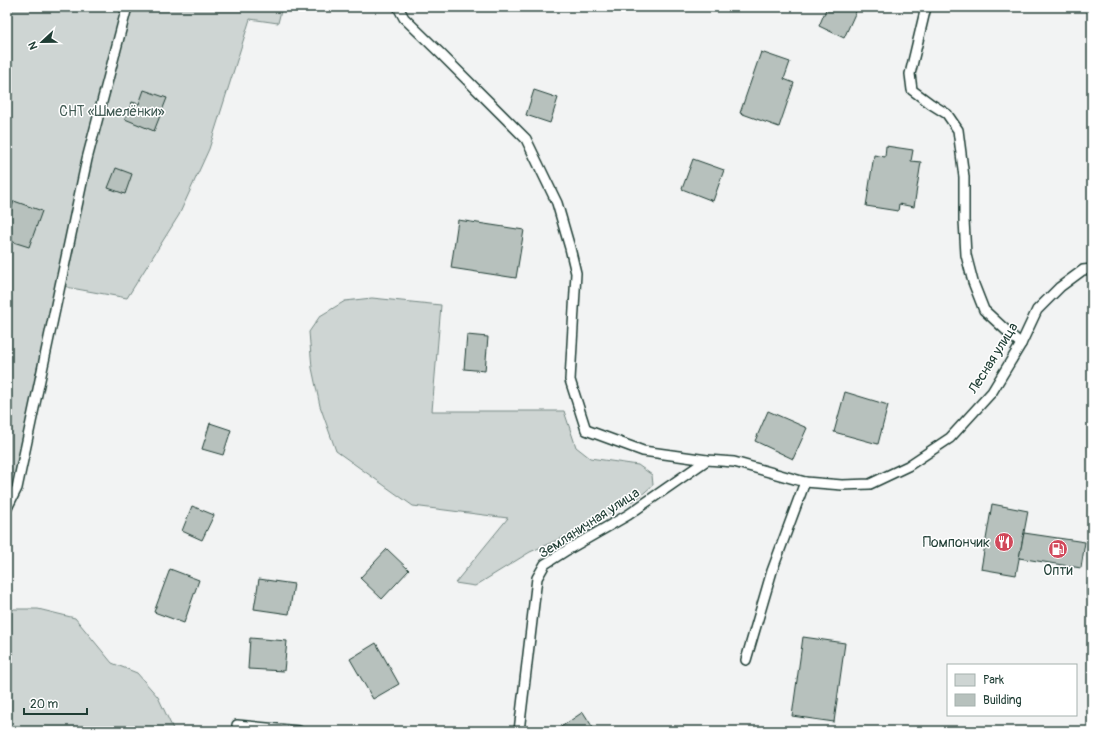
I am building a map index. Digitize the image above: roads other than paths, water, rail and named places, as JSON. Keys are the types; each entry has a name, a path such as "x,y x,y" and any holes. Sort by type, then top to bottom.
{"lane":[{"path":"7,508 17,488 87,159 127,7"},
{"name":"Лесная улица","path":"398,7 404,18 526,139 557,203 576,273 570,380 586,430 643,451 707,460 734,462 805,482 842,485 870,484 908,466 950,438 992,392 1021,344 1037,310 1060,287 1083,270 1092,269"},
{"path":"926,7 910,74 912,90 947,114 958,130 964,177 966,255 973,282 984,310 1021,344"},
{"name":"Земляничная улица","path":"519,731 538,578 545,564 628,515 707,460"},
{"path":"746,660 772,571 805,482"},
{"path":"1092,588 1092,595"},
{"path":"237,725 299,731"}],"place":[{"name":"Помпончик","path":"1004,542"},
{"name":"Опти","path":"1058,549"}],"park label":[{"name":"СНТ «Шмелёнки»","path":"112,111"}]}
